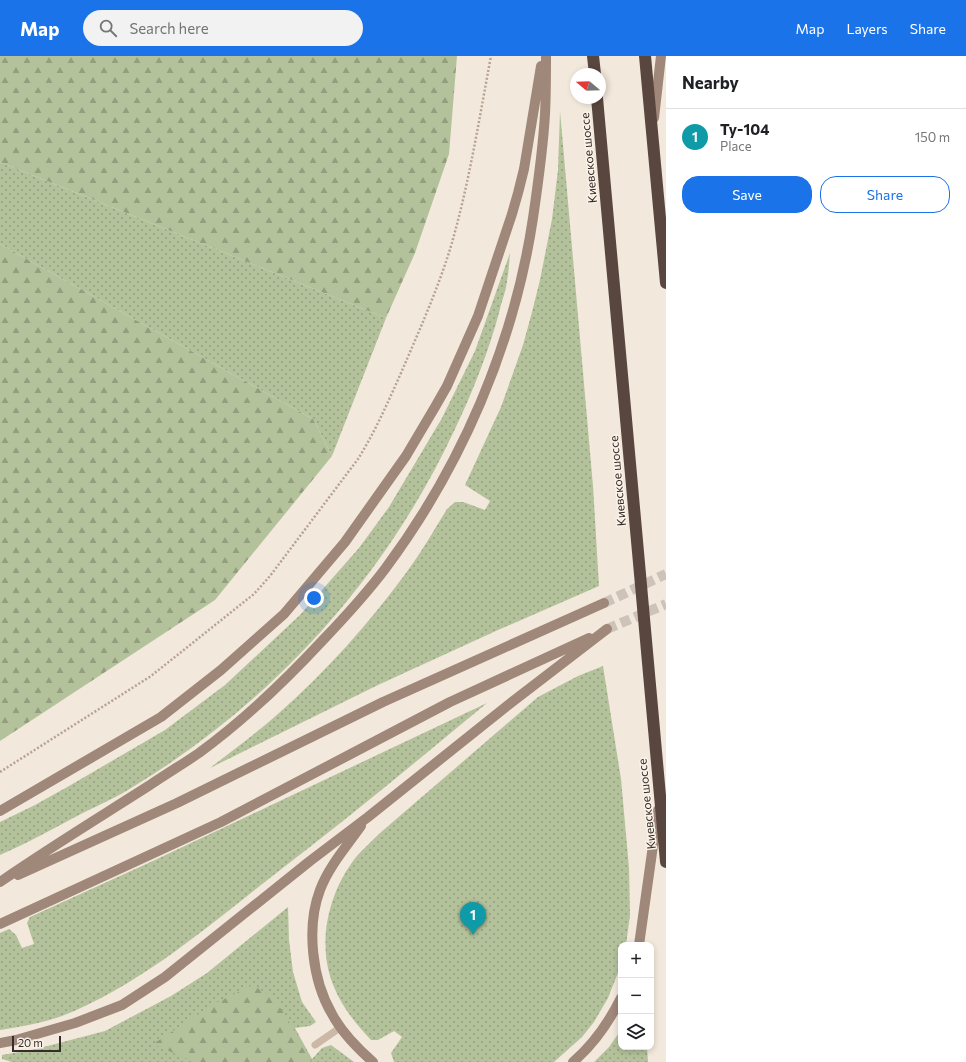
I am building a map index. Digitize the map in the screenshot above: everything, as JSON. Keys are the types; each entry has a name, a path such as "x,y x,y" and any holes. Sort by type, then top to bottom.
{"highway":[{"path":"593,56 594,68"},
{"path":"645,56 666,283"},
{"name":"Киевское шоссе","path":"598,104 666,862"}],"main road":[{"path":"0,811 161,717 221,670 284,614 345,542 406,456 435,407 447,386 478,316 512,214 524,169 542,56"},
{"path":"0,882 49,848 198,754 292,675 358,602 386,568 423,513 441,483 474,419 498,356 519,286 533,221 539,174 545,115 546,56"},
{"path":"652,136 661,56"},
{"path":"0,882 177,802 294,744 397,696 604,603"},
{"path":"0,924 221,822 450,702 607,629 310,861 165,977 122,1005 75,1023 16,1040 0,1043"},
{"path":"639,942 659,796"},
{"path":"368,817 332,867 324,882 313,918 313,950 317,975 331,1013 351,1041 373,1062"},
{"path":"573,1062 609,1021 618,1004"}],"lane":[{"path":"315,1046 341,1027"}],"path":[{"path":"0,772 151,676 254,594 270,576 358,459 378,424 416,339 440,279 460,213 474,150 491,56"}],"green space":[{"path":"0,56 457,56 449,154 415,253 386,318 0,162"},
{"path":"560,111 593,486 599,586 378,685 210,768 279,713 330,664 377,610 406,573 447,509 455,502 463,502 485,510 490,501 465,485 501,407 523,345 532,312 552,219 558,170"},
{"path":"0,162 386,318 332,456 313,419 0,244"},
{"path":"0,244 313,419 332,456 215,600 0,741"},
{"path":"510,253 506,288 496,325 486,355 455,429 427,483 396,535 360,584 322,631 280,674 235,714 187,751 123,793 0,855 0,822 35,805 165,730 225,685 300,615 359,548 389,507 442,418 475,351"},
{"path":"603,666 621,779 629,868 630,915 626,942 618,942 618,973 608,998 594,1022 582,1037 554,1062 394,1062 391,1053 402,1037 394,1031 378,1040 371,1040 345,1008 334,987 326,954 326,936 328,919 338,886 356,857 380,833 538,697 578,676"},
{"path":"487,703 329,832 199,933 147,971 120,988 62,1016 47,1021 0,1030 0,933 9,929 16,935 22,948 34,944 27,923 30,917 155,860"},
{"path":"288,907 289,940 293,972 302,1002 316,1022 310,1026 295,1028 312,1059 322,1048 331,1045 354,1062 12,1062 2,1059 2,1055 36,1049 105,1031 171,996 207,973"},
{"path":"253,985 275,999 312,1060 311,1062 194,1062 153,1044 214,1004"},
{"path":"618,1034 618,1050 647,1050 648,1062 594,1062 609,1047"}],"tunnel":[{"path":"604,603 666,574"},
{"path":"607,629 666,604"}],"place":[{"name":"Ту-104","path":"473,935"}]}
